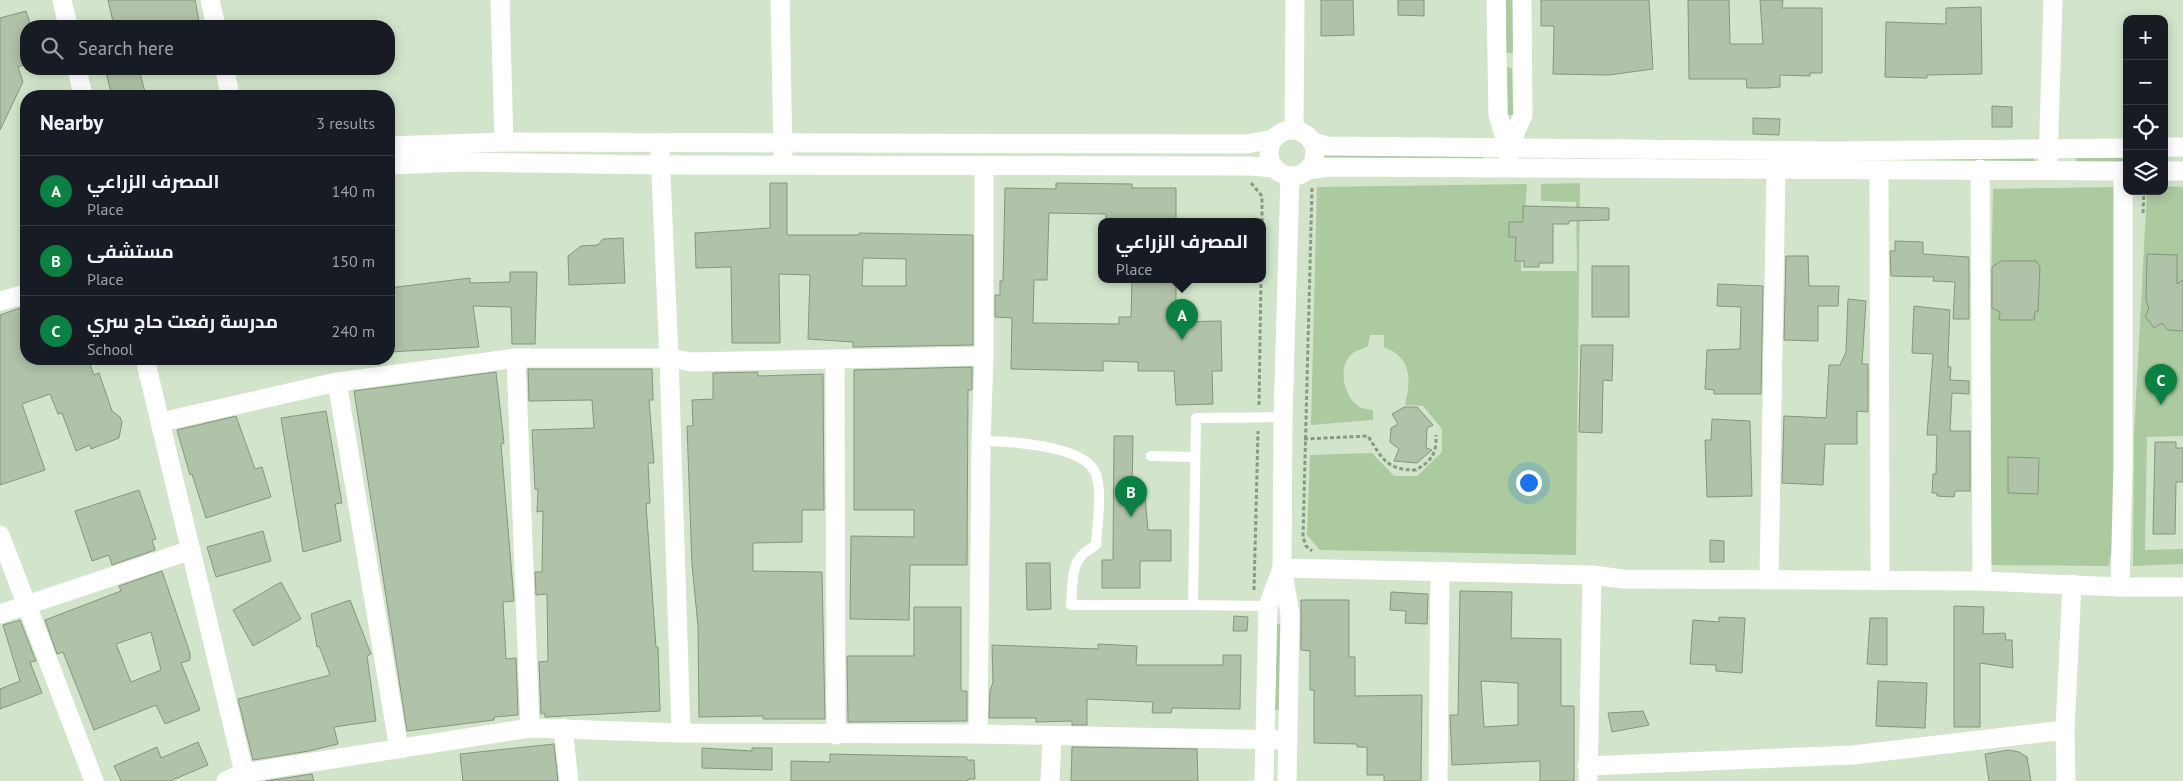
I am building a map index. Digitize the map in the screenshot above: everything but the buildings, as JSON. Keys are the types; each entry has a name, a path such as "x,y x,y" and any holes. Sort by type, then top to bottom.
{"street":[{"path":"62,0 67,20"},
{"path":"210,0 215,20"},
{"path":"500,0 504,142"},
{"path":"780,0 783,165"},
{"path":"1294,130 1295,0"},
{"path":"1496,0 1498,115 1508,149 1508,168"},
{"path":"1508,149 1523,115 1521,59 1522,0"},
{"path":"2048,169 2053,0"},
{"path":"1497,60 1521,59"},
{"path":"79,75 82,90"},
{"path":"226,75 229,90"},
{"path":"1297,175 1269,151 1273,140 1282,132 1294,130 1304,134 1312,142 1327,146 1508,149 1776,169 2048,169 2123,171"},
{"path":"395,146 504,142 1247,144 1273,140"},
{"path":"1287,781 1290,614 1282,568 1283,417 1297,175 1315,154 1312,142"},
{"path":"660,143 670,358 681,733"},
{"path":"2168,147 2183,147"},
{"path":"395,165 462,162 660,165 1250,166 1297,175 1327,167 1508,168 1642,158 2123,148"},
{"path":"978,734 980,441 984,356 984,166"},
{"path":"1769,580 1776,169"},
{"path":"1980,169 1982,581"},
{"path":"1879,170 1880,581"},
{"path":"2168,171 2183,171"},
{"path":"2120,587 2125,195"},
{"path":"0,301 20,296"},
{"path":"161,422 337,382 516,358 670,358 690,362 984,356"},
{"path":"516,358 530,728"},
{"path":"835,360 836,734"},
{"path":"147,365 245,777"},
{"path":"337,382 399,749"},
{"path":"0,535 25,605 94,781"},
{"path":"0,614 191,550"},
{"path":"1282,568 1592,575 1622,579 1982,581 2120,587 2183,587"},
{"path":"1264,781 1265,740 1260,605 1282,568"},
{"path":"1438,781 1440,571"},
{"path":"1592,575 1588,774 1853,755 2065,730"},
{"path":"2066,781 2065,730 2072,584"},
{"path":"226,781 399,749 530,728 681,733 978,734 1288,740"},
{"path":"563,728 569,781"},
{"path":"1050,781 1052,736"}],"lane":[{"path":"1193,605 1196,418 1283,417"},
{"path":"980,441 1016,441 1049,447 1084,461 1095,471 1098,484 1096,545 1082,553 1074,566 1071,605 1260,605"},
{"path":"1151,456 1195,457"}],"path":[{"path":"1297,175 1311,188 1303,537 1306,546 1314,552"},
{"path":"1260,605 1258,418 1261,283"},
{"path":"1283,440 1368,436 1387,462 1398,470 1416,470 1434,456 1437,447 1436,435"}],"green space":[{"path":"1506,0 1513,0 1513,53 1506,53"},
{"path":"1507,67 1512,68 1513,115 1508,115"},
{"path":"1323,154 1483,156 1483,161 1323,159"},
{"path":"1655,156 2034,156 2034,161 1655,160"},
{"path":"2076,158 2123,158 2123,163 2076,162"},
{"path":"1580,183 1576,555 1320,550 1307,535 1310,455 1372,453 1394,476 1417,476 1442,452 1442,429 1423,406 1405,405 1408,378 1405,363 1400,357 1384,347 1384,335 1370,335 1368,346 1353,353 1345,365 1344,380 1349,395 1360,407 1373,410 1373,420 1311,425 1317,187 1527,184 1521,271 1577,271 1576,202 1541,201 1541,184"},
{"path":"2168,186 2183,187 2183,436 2147,437 2145,550 2183,549 2183,564 2133,566 2134,435 2147,195 2168,195"},
{"path":"2115,187 2117,515 2109,566 1986,565 1993,189"},
{"path":"1276,624 1281,624 1281,710 1275,710"}],"place":[{"name":"المصرف الزراعي","path":"1182,340"},
{"name":"مدرسة رفعت حاج سري","path":"2161,405"},
{"name":"مستشفى","path":"1131,517"}]}
